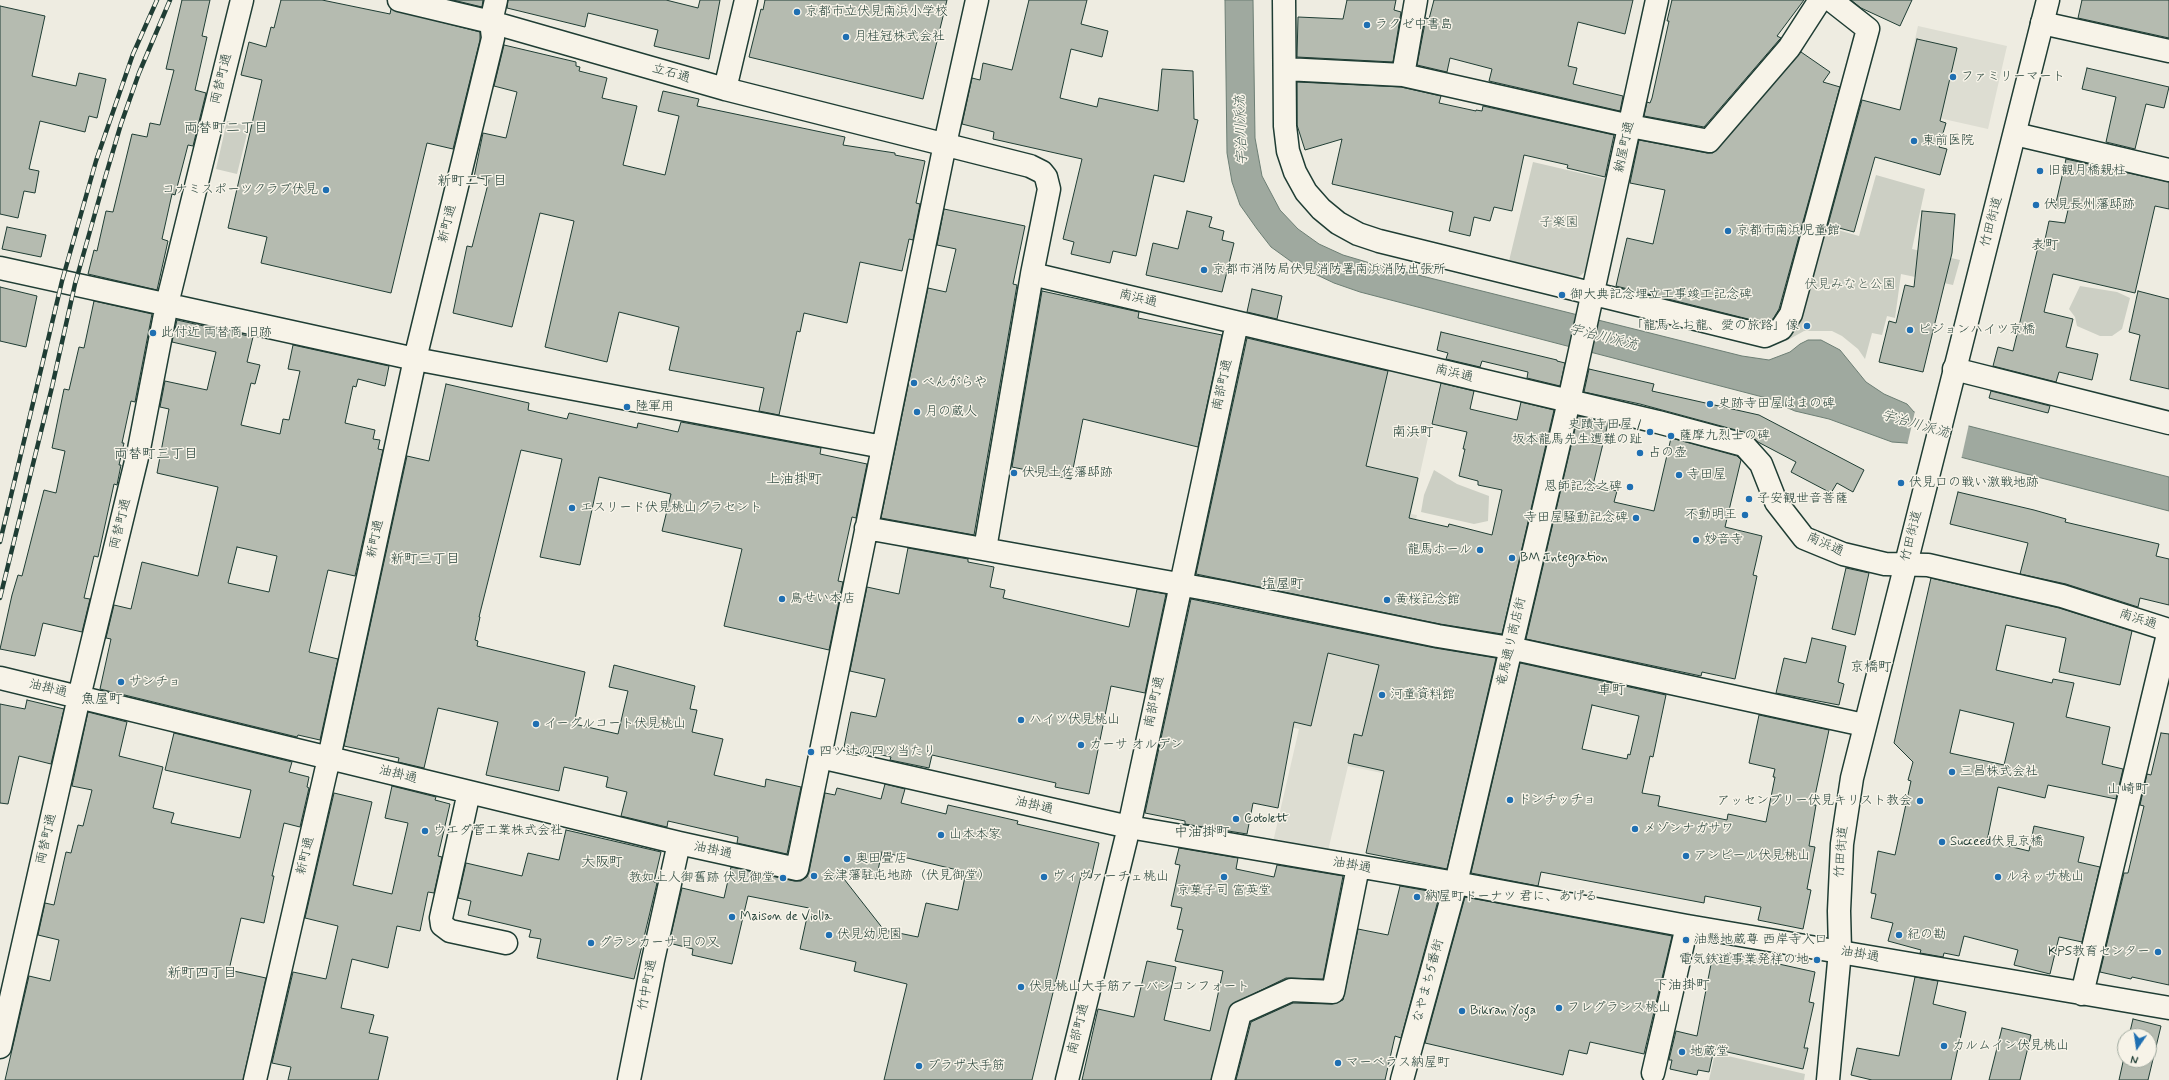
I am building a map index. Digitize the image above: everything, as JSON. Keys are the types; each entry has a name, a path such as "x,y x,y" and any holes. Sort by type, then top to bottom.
{"street":[{"name":"両替町通","path":"0,1047 79,697 139,449 167,304 242,0"},
{"name":"立石通","path":"399,0 491,22 724,90 945,144"},
{"name":"新町通","path":"255,1080 329,758 415,359 493,38 491,22 496,0"},
{"path":"724,90 746,0"},
{"path":"820,757 945,144 977,0"},
{"path":"1284,0 1285,126 1291,162 1306,192 1321,209 1338,223 1358,234 1379,241 1592,298 1759,336 1776,333 1786,325 1791,314 1868,29 1831,0"},
{"path":"1403,75 1416,0"},
{"name":"納屋町通","path":"1569,401 1575,368 1592,298 1657,0"},
{"path":"1285,69 1403,75 1630,126 1709,141 1789,48 1820,0"},
{"name":"竹田街道","path":"1828,1080 1840,952 1840,884 1844,831 1852,778 1864,725 2048,0"},
{"path":"2042,23 2169,51"},
{"path":"2015,134 2169,170"},
{"path":"945,144 1030,166 1042,172 1046,177 1049,189 1032,274 984,549"},
{"path":"0,268 415,359 883,447"},
{"name":"南浜通","path":"1032,274 1569,401 1744,445 1761,464 1776,502 1804,538 1843,554 1885,564 1928,565 2062,596 2169,630"},
{"name":"南部町通","path":"1067,1080 1129,827 1237,322"},
{"path":"1952,378 2169,423"},
{"name":"竜馬通り商店街","path":"1456,883 1569,401"},
{"path":"866,528 1180,586 1223,592 1510,648 1864,725"},
{"path":"2082,994 2169,630"},
{"name":"油掛通","path":"0,678 679,844 797,869 820,757 1129,827 1456,883 1687,926 2169,1008"},
{"path":"469,792 442,925 450,931 506,943"},
{"name":"竹中町通","path":"629,1080 653,960 679,844"},
{"path":"1223,1080 1240,1013 1291,990 1333,992 1358,867"},
{"name":"なやまち5番街","path":"1402,1080 1456,883"},
{"path":"1653,1072 1687,926"}],"shaded area":[{"name":"ファミリーマート","path":"1918,26 2007,46 1988,129 1899,109"},
{"path":"1301,348 1441,379 1411,514 1417,515 1410,543 1415,545 1398,622 1272,593 1296,485 1272,480"},
{"path":"1275,610 1412,642 1382,773 1348,766 1327,855 1273,842 1299,729 1250,717"}],"green space":[{"path":"227,121 249,126 237,174 216,169"},
{"name":"子楽園","path":"1533,162 1610,180 1588,269 1574,281 1508,265"},
{"name":"伏見みなと公園","path":"1876,175 1925,189 1912,249 1960,260 1953,285 1901,274 1895,318 1887,316 1882,335 1872,333 1865,359 1858,349 1842,336 1832,331 1804,331 1786,341 1817,224 1859,236"},
{"path":"2080,286 2117,292 2130,298 2122,329 2112,336 2100,336 2077,326 2075,317 2069,309"},
{"path":"1434,470 1457,484 1489,496 1488,521 1474,524 1421,512 1424,495"},
{"path":"1715,1053 1805,1074 1804,1080 1709,1080"}],"water":[{"name":"宇治川派流","path":"1225,0 1253,0 1255,138 1262,176 1280,210 1298,229 1319,244 1343,255 1370,263 1742,356 1769,360 1790,352 1808,340 1821,340 1840,350 1866,382 1884,394 1907,404 1914,412 2169,477 2169,511 1906,443 1892,442 1829,419 1795,411 1781,405 1778,401 1360,292 1334,283 1296,265 1271,247 1257,229 1240,205 1232,182 1227,153"}],"pier":[{"path":"1915,411 1969,424 1961,460 1907,446"}],"building":[{"path":"182,0 210,0 202,36 207,37 195,90 206,93 193,146 188,145 175,195 172,194 162,239 168,241 157,290 88,274 94,250 97,251 106,211 113,212 132,134 147,137 150,123 160,125 174,70 166,69"},
{"path":"281,0 322,0 390,14 391,9 480,32 480,40 453,149 427,143 391,293 261,263 267,237 228,228 262,80 241,75 249,42 266,47 271,27 274,28"},
{"path":"453,0 483,0 482,7"},
{"path":"508,0 666,0 698,8 700,0 720,0 709,59 654,46 658,30 588,13 585,27 507,8"},
{"name":"月桂冠株式会社","path":"765,0 947,0 923,99 749,57 761,9 763,10"},
{"path":"1029,0 1087,0 1081,24 1108,31 1102,57 1071,49 1060,98 1097,107 1099,98 1158,111 1162,69 1193,71 1194,119 1198,120 1184,182 1154,175 1136,256 1113,251 1110,263 1071,254 1074,242 1063,239 1082,159 993,139 994,132 962,124 972,78 980,80 983,63 1012,70"},
{"path":"1347,0 1396,0 1394,10 1401,12 1393,62 1297,57 1298,17 1343,19"},
{"path":"1434,0 1633,0 1625,34 1578,22 1568,66 1577,68 1573,84 1623,96 1620,111 1489,81 1492,69 1450,58 1447,72 1417,65 1426,18 1429,19"},
{"path":"1672,0 1804,0 1777,36 1781,38 1704,127 1644,116 1647,102 1650,103 1652,98 1669,21 1667,21"},
{"path":"1851,0 1912,0 1900,26 1861,8"},
{"path":"2082,0 2169,0 2169,38 2078,18"},
{"path":"0,6 45,16 32,76 76,86 79,73 106,79 97,118 89,116 85,132 40,121 29,169 39,171 35,193 24,191 18,218 0,214"},
{"path":"1917,39 1957,48 1940,121 1946,123 1939,147 1947,149 1940,175 1875,157 1854,232 1828,225 1862,100 1900,110"},
{"path":"504,45 576,62 576,66 580,67 579,71 607,78 602,98 637,106 623,165 665,175 679,116 658,111 663,91 699,99 697,106 845,137 843,145 895,153 895,155 925,161 916,203 920,204 913,240 909,239 902,271 860,262 847,323 804,313 800,332 797,331 779,415 759,411 764,388 669,370 679,327 619,312 607,362 545,347 574,221 540,213 512,327 453,313 467,246 472,247 489,180 474,177 483,133 506,138 517,92 494,86"},
{"path":"1801,52 1830,72 1823,82 1840,87 1779,309 1773,319 1764,323 1616,286 1627,238 1653,244 1665,190 1630,183 1639,140 1713,153"},
{"path":"2087,68 2169,87 2164,108 2146,104 2135,149 2106,142 2116,97 2082,89"},
{"path":"1297,82 1401,87 1441,96 1439,103 1476,111 1482,111 1483,106 1614,135 1605,177 1567,168 1568,165 1524,155 1512,211 1494,207 1490,221 1474,217 1470,236 1449,231 1453,212 1332,184 1342,139 1305,150 1297,125"},
{"path":"2066,159 2169,182 2169,209 2155,206 2135,293 2053,274 2044,312 2073,319 2066,347 2098,354 2092,380 2059,372 2056,382 1993,366 1998,347 2013,351 2039,243 2044,244 2049,221 2065,223 2068,210 2055,207"},
{"path":"944,209 1025,226 1013,284 1017,285 974,535 881,518 928,288 946,292 956,249 937,245"},
{"path":"1187,211 1212,217 1209,227 1224,231 1222,240 1234,243 1222,292 1146,275 1153,243 1178,249"},
{"path":"1922,211 1955,214 1952,253 1923,372 1879,362 1889,321 1896,323 1905,285 1914,287"},
{"path":"7,227 46,235 41,257 2,249"},
{"path":"0,287 37,296 26,347 0,341"},
{"path":"1252,289 1282,296 1277,319 1247,312"},
{"path":"1042,291 1139,312 1138,318 1222,335 1198,447 1083,419 1071,479 1012,467"},
{"path":"2138,291 2169,299 2169,389 2130,380 2140,335 2129,332"},
{"path":"94,301 152,314 135,402 131,401 122,443 124,443 119,465 121,465 117,485 114,484 98,557 94,556 84,598 90,599 82,632 43,623 35,656 0,649 12,595 18,575 22,576 44,490 56,493 65,451 52,448 64,389 69,390 79,347 84,348"},
{"path":"177,320 253,337 247,362 260,365 255,384 251,383 241,425 280,434 283,419 289,420 300,371 288,369 293,345 389,366 385,386 358,379 356,387 353,386 345,423 375,430 373,439 380,440 378,449 383,450 355,576 328,570 309,652 338,659 320,740 298,735 297,737 100,689 111,639 106,638 114,605 131,609 142,562 198,576 218,487 157,473 169,409 160,407 165,381 207,390 216,352 172,342","holes":["237,547 277,556 269,592 228,583"]},
{"path":"1441,332 1565,363 1560,386 1527,378 1528,372 1482,361 1480,367 1446,359 1448,353 1437,350"},
{"path":"1247,338 1388,371 1366,466 1418,478 1409,518 1448,527 1449,524 1492,535 1502,490 1478,485 1478,481 1459,476 1467,432 1432,424 1441,383 1474,391 1470,409 1517,420 1521,402 1554,410 1502,634 1440,624 1196,574"},
{"path":"1589,369 1654,384 1652,391 1759,415 1864,470 1853,492 1837,483 1831,493 1791,472 1796,462 1758,442 1747,433 1640,404 1584,392"},
{"path":"446,384 529,403 528,410 567,419 569,413 637,428 638,423 678,432 681,422 821,448 820,454 867,464 856,518 852,517 838,581 843,582 829,650 724,626 742,549 662,531 671,494 599,477 580,565 540,557 562,459 521,450 479,617 475,640 478,641 477,646 585,672 574,724 618,734 628,691 609,687 614,665 695,686 690,709 697,710 692,732 723,739 714,775 765,787 766,779 801,787 787,854 737,843 738,837 668,821 667,827 621,816 627,792 606,787 608,777 564,767 559,791 486,775 498,722 438,708 424,768 398,762 399,758 344,746 407,456 429,461"},
{"path":"1991,391 2050,406 2048,413 1989,398"},
{"path":"1578,416 1608,423 1593,485 1617,491 1614,502 1654,511 1671,438 1737,456 1741,460 1725,527 1762,536 1753,575 1757,576 1735,679 1702,672 1701,676 1526,639"},
{"path":"1958,492 2034,510 2066,519 2065,522 2159,544 2156,556 2169,559 2169,605 2140,598 2138,607 2066,584 2020,574 2028,543 1950,524"},
{"path":"908,548 968,559 968,562 994,567 990,587 1005,590 1003,598 1129,627 1137,589 1166,594 1145,693 1111,686 1089,794 1055,787 1056,783 932,755 929,768 890,760 891,757 844,747 851,712 876,717 885,679 850,671 867,587 899,594"},
{"path":"1846,568 1869,573 1855,635 1832,629"},
{"path":"1931,578 2059,608 2132,631 2120,685 2059,672 2066,638 2006,625 1996,670 2052,683 2053,679 2074,683 2066,717 2110,727 2102,764 2123,769 2116,799 2048,785 2045,798 1998,787 1987,841 2029,851 2034,826 2084,837 2078,862 2100,867 2082,942 2059,937 2050,974 2014,965 2018,950 1964,936 1959,956 1944,953 1943,957 1920,953 1921,950 1888,941 1893,923 1871,918 1876,894 1871,893 1878,851 1895,855 1911,781 1908,780 1913,762 1894,743","holes":["1960,710 2014,723 2004,765 1950,753"]},
{"path":"1191,599 1435,648 1496,658 1447,869 1366,853 1384,771 1348,763 1354,734 1362,736 1379,665 1328,653 1311,726 1294,722 1278,808 1253,803 1247,834 1185,824 1185,821 1145,813"},
{"path":"1812,638 1846,646 1838,682 1844,684 1839,705 1776,693 1784,658 1806,663"},
{"path":"1520,663 1666,695 1653,757 1650,756 1642,793 1660,796 1658,806 1727,820 1728,814 1766,822 1775,777 1773,777 1775,769 1749,763 1759,715 1829,730 1813,805 1816,805 1809,846 1815,847 1807,889 1811,890 1803,929 1758,920 1761,907 1705,896 1704,903 1541,872 1538,886 1471,873","holes":["1592,705 1639,716 1630,755 1628,754 1627,759 1582,749"]},
{"path":"27,700 64,709 51,764 19,756 8,804 0,803 0,704 25,709"},
{"path":"88,712 127,722 119,756 163,767 153,808 174,813 171,823 240,838 251,790 165,770 174,733 292,762 289,772 309,777 307,787 309,788 300,827 284,823 272,876 274,876 264,923 241,918 229,970 266,978 243,1080 5,1080 29,976 50,981 59,940 38,935 45,903 54,905 66,852 71,853 78,825 83,826 92,790 72,786"},
{"path":"2161,733 2169,734 2169,985 2100,972 2124,873 2128,873 2144,806 2140,805 2147,774 2151,775"},
{"path":"885,784 905,789 901,803 946,814 948,805 1018,821 1017,824 1099,843 1091,878 1081,876 1032,1080 884,1080 907,984 854,971 856,962 800,949 809,908 748,896 732,964 692,955 693,949 669,943 682,888 724,898 731,867 794,881 801,881 807,877 809,872 825,793 835,795 837,788 881,799","holes":["882,852 966,872 958,910 926,903 918,937 884,930 837,870 876,879"]},
{"path":"392,786 436,797 435,800 450,804 438,856 442,857 434,893 428,892 420,931 397,926 388,968 352,959 341,1008 374,1015 369,1033 388,1037 378,1080 288,1080 291,1067 272,1063 293,972 326,979 338,926 305,918 334,793 372,802 353,885 392,894 408,823 385,818"},
{"path":"566,830 661,852 654,882 657,883 634,979 537,958 541,939 529,937 531,930 468,915 471,901 458,898 466,863 522,876 528,853 559,860"},
{"path":"1179,848 1238,858 1236,869 1274,877 1277,865 1343,876 1323,979 1286,978 1231,1005 1211,1080 1082,1080 1098,1009 1134,1017 1147,961 1176,967 1164,1020 1210,1031 1223,971 1175,961 1183,930 1177,929 1182,908 1171,906 1180,865 1175,864"},
{"path":"1400,886 1440,893 1401,1038 1395,1036 1385,1080 1236,1080 1251,1022 1293,1003 1332,1004 1343,1000 1358,929 1388,935"},
{"path":"1465,897 1672,936 1644,1054 1590,1042 1587,1054 1569,1050 1563,1075 1425,1043"},
{"path":"1729,953 1815,972 1809,1002 1814,1003 1804,1048 1808,1048 1803,1069 1714,1049 1709,1072 1698,1070 1697,1075 1670,1069 1672,1060 1669,1060 1676,1031 1697,1036 1713,954 1728,957"},
{"path":"1915,977 1938,981 1933,1004 1966,1012 1951,1080 1872,1080 1851,1075 1857,1048 1899,1056"},
{"path":"2133,1019 2161,1026 2157,1043 2157,1028 2131,1028"},
{"path":"2002,1028 2031,1035 2020,1080 1989,1080"},
{"path":"2122,1068 2151,1068 2148,1080 2119,1080"}],"railway":[{"path":"0,542 62,281 96,161 133,54 157,0"},
{"path":"0,598 52,387 75,284 105,178 121,124 139,73 170,0"}],"place":[{"name":"京都市立伏見南浜小学校","path":"797,12"},
{"name":"ラクゼ中書島","path":"1367,25"},
{"name":"月桂冠株式会社","path":"846,37"},
{"name":"ファミリーマート","path":"1953,77"},
{"name":"東前医院","path":"1914,141"},
{"name":"旧観月橋親柱","path":"2040,171"},
{"name":"コナミスポーツクラブ伏見","path":"326,190"},
{"name":"伏見長州藩邸跡","path":"2036,205"},
{"name":"京都市南浜児童館","path":"1728,231"},
{"name":"京都市消防局伏見消防署南浜消防出張所","path":"1204,270"},
{"name":"御大典記念埋立工事竣工記念碑","path":"1562,295"},
{"name":"「龍馬とお龍、愛の旅路」像","path":"1807,326"},
{"name":"ピジョンハイツ京橋","path":"1910,330"},
{"name":"此付近 両替商 旧跡","path":"153,333"},
{"name":"べんがらや","path":"914,383"},
{"name":"史跡寺田屋はまの碑","path":"1710,404"},
{"name":"陸軍用","path":"627,407"},
{"name":"月の蔵人","path":"917,412"},
{"name":"史蹟寺田屋 / 坂本龍馬先生遭難の趾","path":"1650,432"},
{"name":"薩摩九烈士の碑","path":"1671,436"},
{"name":"占の壺","path":"1640,453"},
{"name":"伏見土佐藩邸跡","path":"1014,473"},
{"name":"寺田屋","path":"1679,475"},
{"name":"伏見口の戦い激戦地跡","path":"1901,483"},
{"name":"恩師記念之碑","path":"1630,487"},
{"name":"子安観世音菩薩","path":"1749,499"},
{"name":"エスリード伏見桃山グラセント","path":"572,508"},
{"name":"不動明王","path":"1745,515"},
{"name":"寺田屋騒動記念碑","path":"1636,518"},
{"name":"妙音寺","path":"1696,540"},
{"name":"龍馬ホール","path":"1480,550"},
{"name":"BM Integration","path":"1512,558"},
{"name":"鳥せい本店","path":"782,599"},
{"name":"黄桜記念館","path":"1387,600"},
{"name":"サンチョ","path":"121,682"},
{"name":"河童資料館","path":"1382,695"},
{"name":"ハイツ伏見桃山","path":"1021,720"},
{"name":"イーグルコート伏見桃山","path":"536,724"},
{"name":"カーサ オルデン","path":"1081,745"},
{"name":"四ツ辻の四ツ当たり","path":"811,752"},
{"name":"三昌株式会社","path":"1952,772"},
{"name":"ドンチッチョ","path":"1510,800"},
{"name":"アッセンブリー伏見キリスト教会","path":"1920,801"},
{"name":"Cotolett","path":"1236,819"},
{"name":"メゾンナガサワ","path":"1635,829"},
{"name":"ウエダ菅工業株式会社","path":"425,831"},
{"name":"山本本家","path":"941,835"},
{"name":"Succeed伏見京橋","path":"1942,842"},
{"name":"アンピール伏見桃山","path":"1686,856"},
{"name":"奥田畳店","path":"847,859"},
{"name":"会津藩駐屯地跡（伏見御堂）","path":"814,876"},
{"name":"ヴィヴァーチェ桃山","path":"1044,877"},
{"name":"京菓子司 富英堂","path":"1224,877"},
{"name":"ルネッサ桃山","path":"1998,877"},
{"name":"教如上人御舊跡 伏見御堂","path":"783,878"},
{"name":"納屋町ドーナツ 君に、あげる","path":"1417,897"},
{"name":"Maison de Violla","path":"732,917"},
{"name":"伏見幼児園","path":"829,935"},
{"name":"紀の勘","path":"1899,935"},
{"name":"油懸地蔵尊 西岸寺入口","path":"1686,940"},
{"name":"グランカーサ 日の又","path":"591,943"},
{"name":"KPS教育センター","path":"2158,952"},
{"name":"電気鉄道事業発祥の地","path":"1817,960"},
{"name":"伏見桃山大手筋アーバンコンフォート","path":"1021,987"},
{"name":"フレグランス桃山","path":"1559,1008"},
{"name":"Bikran Yoga","path":"1462,1011"},
{"name":"カルムイン伏見桃山","path":"1944,1046"},
{"name":"地蔵堂","path":"1682,1052"},
{"name":"マーベラス納屋町","path":"1338,1063"},
{"name":"プラザ大手筋","path":"919,1066"}],"district":[{"name":"両替町二丁目","path":"226,129"},
{"name":"新町二丁目","path":"472,182"},
{"name":"表町","path":"2045,246"},
{"name":"南浜町","path":"1413,433"},
{"name":"両替町三丁目","path":"156,455"},
{"name":"上油掛町","path":"794,480"},
{"name":"新町三丁目","path":"425,560"},
{"name":"塩屋町","path":"1283,585"},
{"name":"京橋町","path":"1871,668"},
{"name":"車町","path":"1612,691"},
{"name":"魚屋町","path":"102,700"},
{"name":"山崎町","path":"2128,790"},
{"name":"中油掛町","path":"1202,833"},
{"name":"大阪町","path":"602,863"},
{"name":"新町四丁目","path":"202,974"},
{"name":"下油掛町","path":"1682,986"}]}
